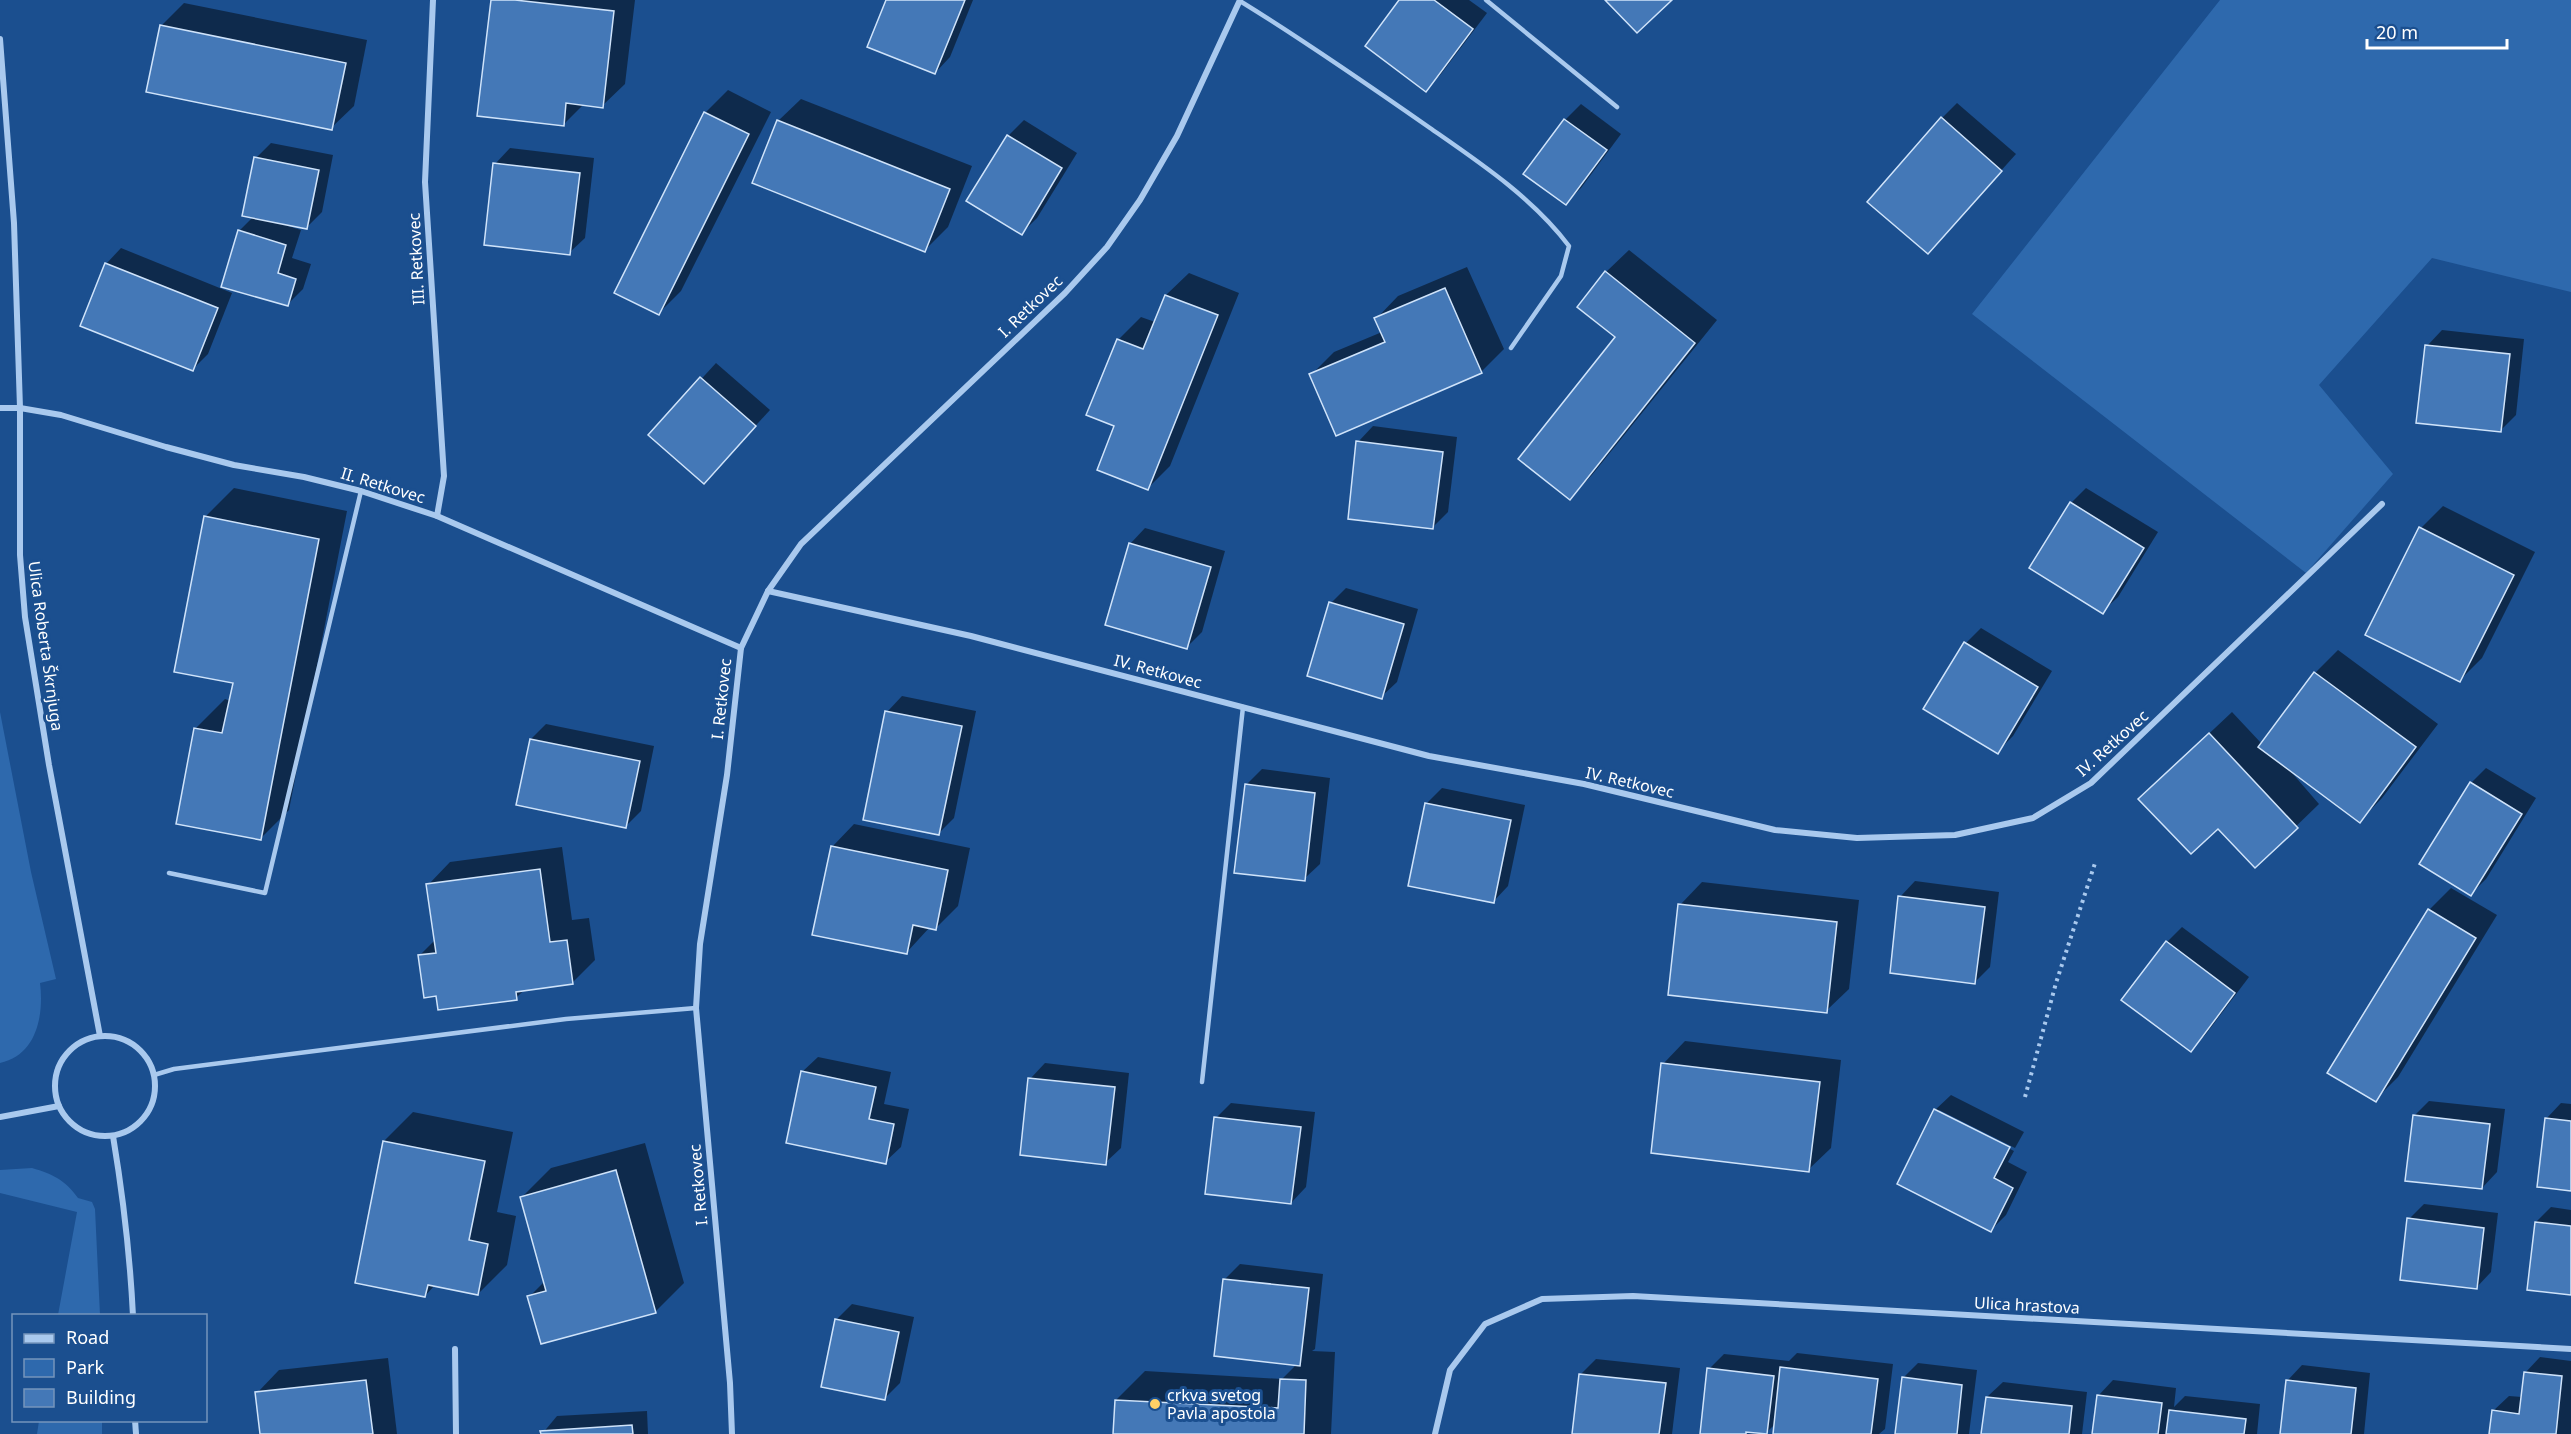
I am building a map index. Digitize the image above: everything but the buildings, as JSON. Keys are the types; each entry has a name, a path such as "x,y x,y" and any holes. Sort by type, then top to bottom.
{"street":[{"name":"III. Retkovec","path":"433,0 425,182 444,476 437,516"},
{"name":"I. Retkovec","path":"732,1434 730,1383 696,1008 700,944 727,775 734,691 741,648 768,591 801,544 1065,293 1107,247 1140,200 1177,136 1240,0"},
{"name":"Ulica Roberta Škrnjuga","path":"0,39 14,223 20,408 20,555 25,617 49,765 100,1036"},
{"name":"II. Retkovec","path":"0,408 20,408 62,415 234,465 304,477 361,491 437,516 741,648"},
{"name":"IV. Retkovec","path":"768,591 971,636 1429,756 1584,784 1775,830 1857,838 1955,835 2033,818 2091,783 2382,504"},
{"path":"100,1036 114,1037 134,1046 148,1062 154,1074 155,1090 151,1107 129,1131 113,1136 97,1136 81,1131 68,1120 59,1106 55,1091 55,1076 61,1060 78,1044 100,1036"},
{"path":"0,1117 59,1106"},
{"path":"113,1136 129,1246 133,1314"},
{"name":"Ulica hrastova","path":"1435,1434 1450,1370 1485,1324 1542,1299 1633,1296 2571,1349"},
{"path":"454,1349 456,1434"}],"lane":[{"path":"1240,0 1320,50 1480,163 1552,224 1569,246 1561,276 1511,348"},
{"path":"1486,0 1617,107"},
{"path":"169,873 265,893 361,491"},
{"path":"1202,1082 1243,707"},
{"path":"154,1074 174,1069 566,1019 696,1008"}],"path":[{"path":"2025,1097 2056,983 2096,860"}],"green space":[{"path":"2220,0 2571,0 2571,292 2432,258 2319,385 2393,474 2306,573 1972,314"},
{"path":"0,712 31,872 56,979 40,983 39,1020 30,1043 13,1059 0,1063"},
{"path":"32,1168 58,1178 78,1198 92,1202 95,1209 100,1314 58,1314 77,1212 0,1193 0,1170"},
{"path":"39,1422 102,1422 102,1434 37,1434"}],"place":[{"name":"crkva svetog Pavla apostola","path":"1155,1404"}]}
